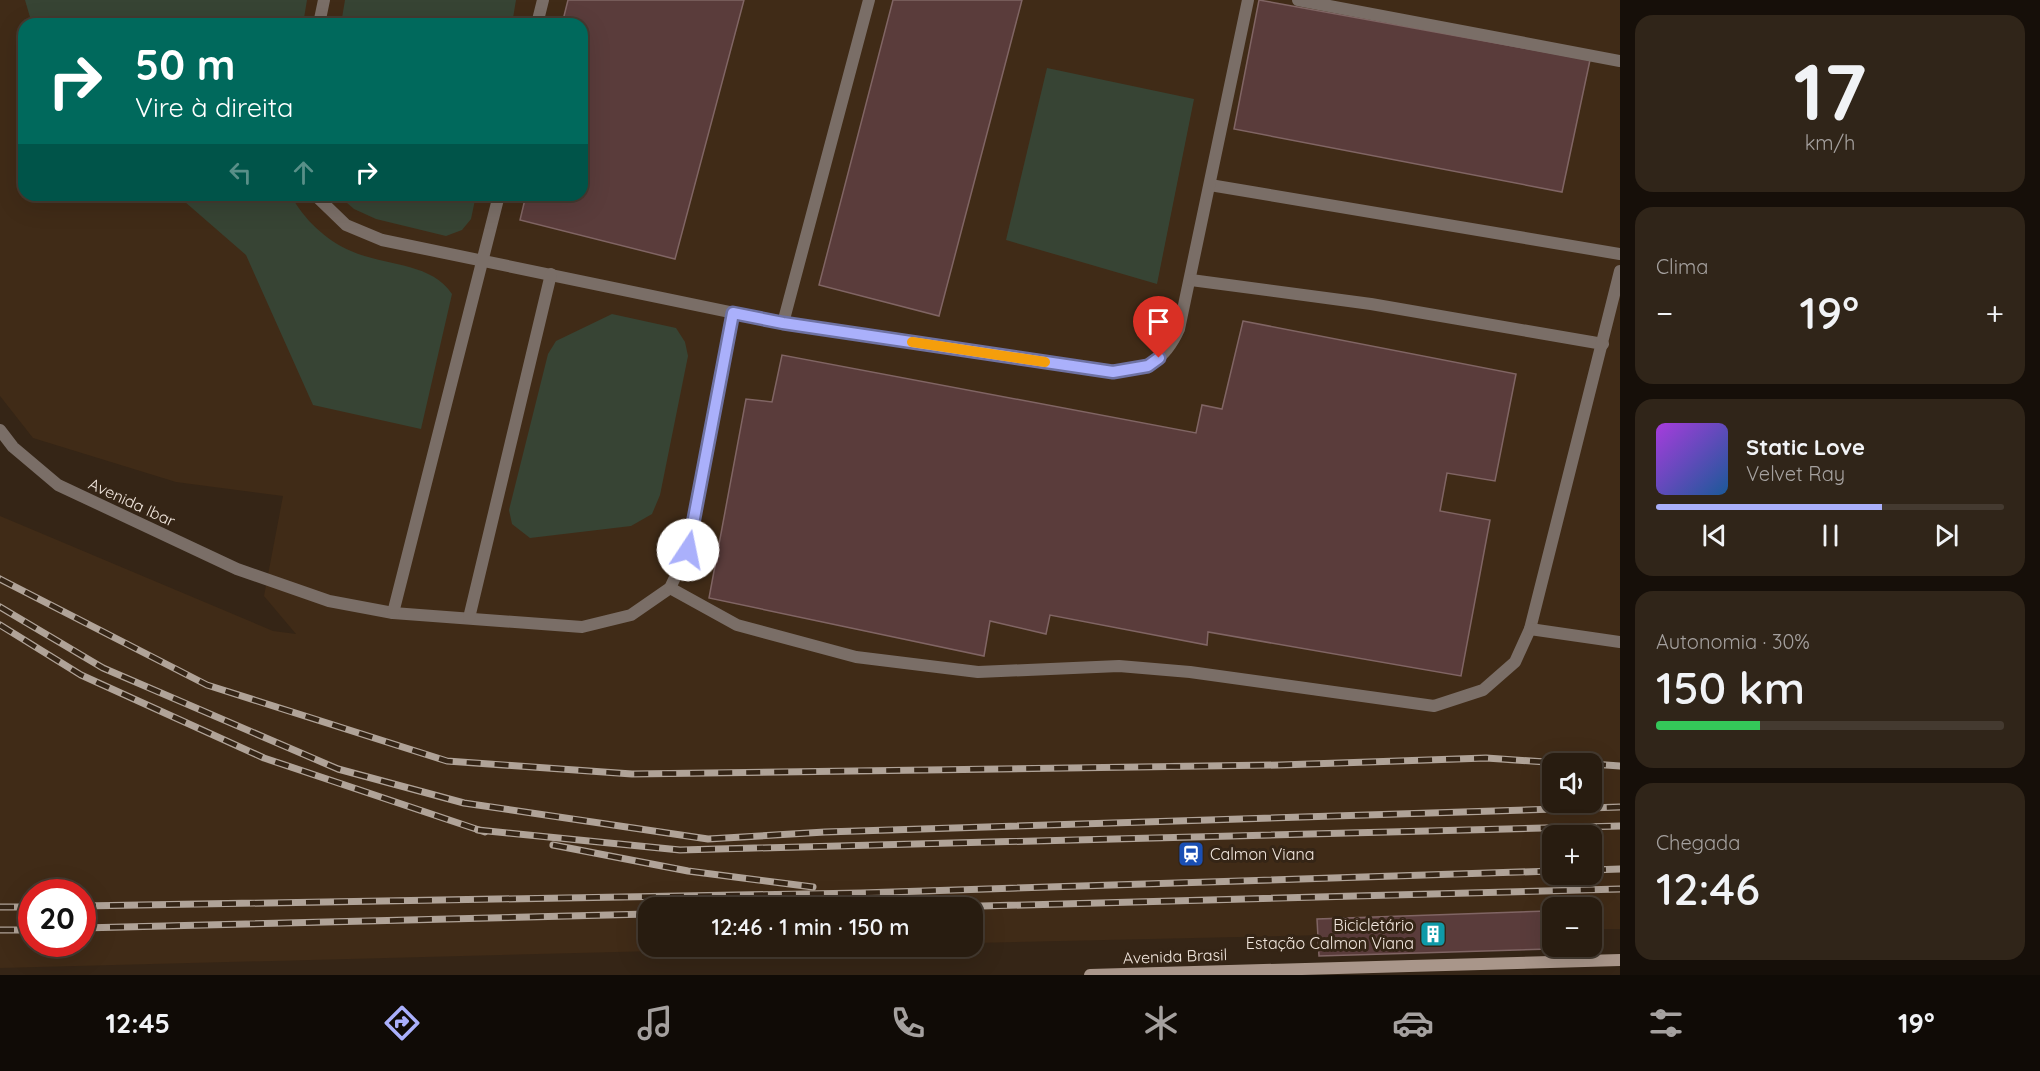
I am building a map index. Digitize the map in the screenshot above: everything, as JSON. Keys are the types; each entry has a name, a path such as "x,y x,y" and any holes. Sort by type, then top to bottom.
{"main road":[{"name":"Avenida Brasil","path":"1090,975 1620,960"}],"lane":[{"path":"320,18 324,0"},
{"path":"538,18 543,0"},
{"path":"783,323 869,0"},
{"path":"321,201 346,225 382,240 783,323 1113,372 1133,370 1148,366 1170,348 1179,329 1248,0"},
{"path":"1299,0 1620,61"},
{"path":"1210,185 1620,254"},
{"path":"393,613 498,201"},
{"path":"733,313 688,550 670,588 737,625 856,657 978,672 1119,666 1190,672 1434,706 1483,690 1515,662 1530,629 1620,271"},
{"path":"469,618 551,274"},
{"path":"1191,280 1371,304 1603,344"},
{"name":"Avenida Ibar","path":"0,430 13,447 58,485 227,565 329,601 393,613 582,627 631,615 670,588"},
{"path":"1530,629 1620,642"}],"shaded area":[{"path":"0,0 1620,0 1620,929 1602,929 1602,897 1542,897 1542,930 983,943 983,897 638,897 638,951 0,968 0,516 273,631 296,634 264,596 283,496 176,482 33,438 0,396"}],"green space":[{"path":"25,0 307,0 304,18 30,18"},
{"path":"345,0 516,0 513,18 342,18"},
{"path":"1047,68 1194,99 1157,284 1006,240"},
{"path":"184,201 294,201 309,221 342,247 364,256 420,270 443,284 452,294 421,429 313,405 246,255"},
{"path":"345,201 475,201 471,219 462,230 446,236 376,219 354,209"},
{"path":"612,314 676,328 685,342 688,356 660,495 652,514 631,526 530,538 512,524 509,510 548,354 556,341"}],"building":[{"path":"568,0 744,0 675,259 520,220 525,201 588,201 588,18 564,18"},
{"path":"893,0 1022,0 939,316 819,285"},
{"path":"1259,0 1590,60 1562,192 1234,129"},
{"path":"1243,321 1516,374 1495,481 1447,473 1440,511 1490,520 1461,676 1208,632 1207,645 1050,615 1046,634 990,621 984,656 709,598 746,399 772,402 782,355 1196,433 1202,405 1222,409"},
{"name":"Bicicletário Estação Calmon Viana","path":"1542,911 1542,949 1319,956 1317,919"}],"railway":[{"path":"0,579 207,685 447,761 632,774 1280,765 1486,758 1542,762"},
{"path":"0,607 103,668 338,769 464,803 708,839 825,832 1620,807"},
{"path":"0,625 81,675 264,758 485,832"},
{"path":"1602,765 1620,766"},
{"path":"478,830 680,850 1620,826"},
{"path":"553,845 688,871 813,887"},
{"path":"1602,870 1620,869"},
{"path":"96,906 861,893 1542,871"},
{"path":"983,906 1620,889"},
{"path":"0,907 18,907"},
{"path":"96,928 638,914"},
{"path":"0,930 18,930"}],"slow traffic":[{"path":"912,342 1045,362"}],"place":[{"name":"Calmon Viana","path":"1191,854"},
{"name":"Bicicletário Estação Calmon Viana","path":"1433,934"}],"route":[{"path":"688,550 733,313 783,323 1113,372 1148,366 1159,358"}]}
